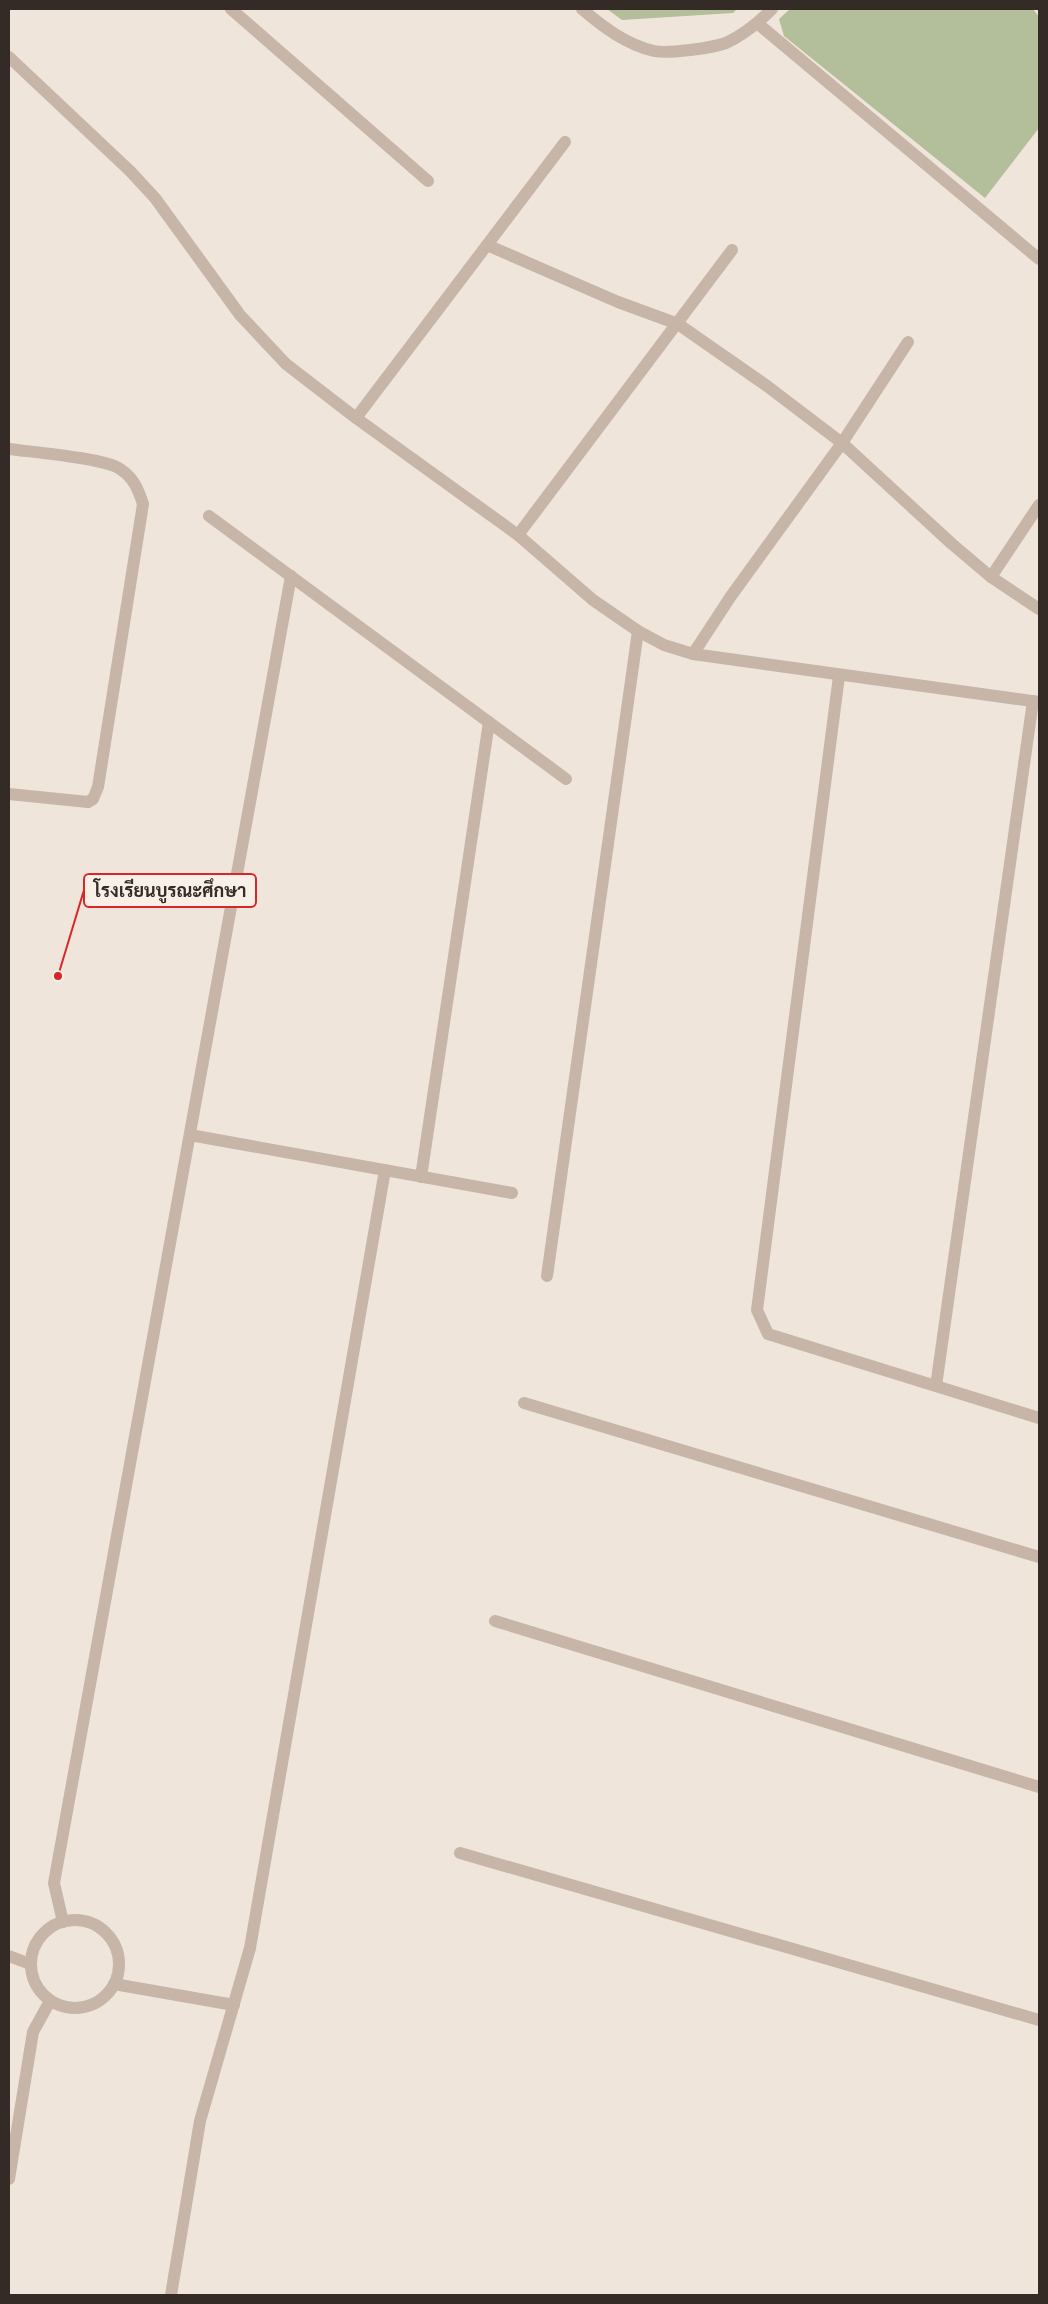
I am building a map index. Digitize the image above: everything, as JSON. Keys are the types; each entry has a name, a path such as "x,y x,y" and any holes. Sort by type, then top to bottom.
{"street":[{"path":"231,9 428,181"},
{"path":"582,9 598,23 630,43 655,51 684,51 725,43 757,23 772,9"},
{"path":"757,23 1039,259"},
{"path":"9,57 130,171 155,198 246,322 286,364 356,418 518,535 593,600 638,631 664,645 693,654 839,676 1036,702 936,1386"},
{"path":"356,418 565,142"},
{"path":"487,245 618,302 678,324 767,386 842,443 952,544 991,576 1039,609"},
{"path":"518,535 732,250"},
{"path":"693,654 730,596 842,443 908,342"},
{"path":"9,449 99,462 118,467 137,486 143,504 98,787 93,799 88,802 9,794"},
{"path":"991,576 1039,505"},
{"path":"209,516 566,779"},
{"path":"63,1922 54,1883 291,576"},
{"path":"547,1276 638,631"},
{"path":"839,676 757,1310 768,1334 1039,1418"},
{"path":"421,1177 489,722"},
{"path":"190,1135 512,1193"},
{"path":"171,2295 200,2121 250,1948 385,1170"},
{"path":"524,1403 1039,1558"},
{"path":"495,1621 1039,1788"},
{"path":"460,1853 1039,2020"},
{"path":"77,1920 91,1923 103,1930 112,1941 118,1955 119,1970 114,1984 106,1996 93,2005 78,2008 63,2007 50,2001 39,1990 32,1978 30,1964 33,1950 40,1938 50,1928 63,1922 77,1920"},
{"path":"9,1956 30,1964"},
{"path":"114,1984 234,2004"},
{"path":"9,2179 33,2032 50,2001"}],"green space":[{"path":"607,9 737,9 733,13 622,20"},
{"path":"790,9 1033,9 1039,17 1039,128 985,198 784,36 779,19"}],"place":[{"name":"โรงเรียนบูรณะศึกษา","path":"58,976"}]}
